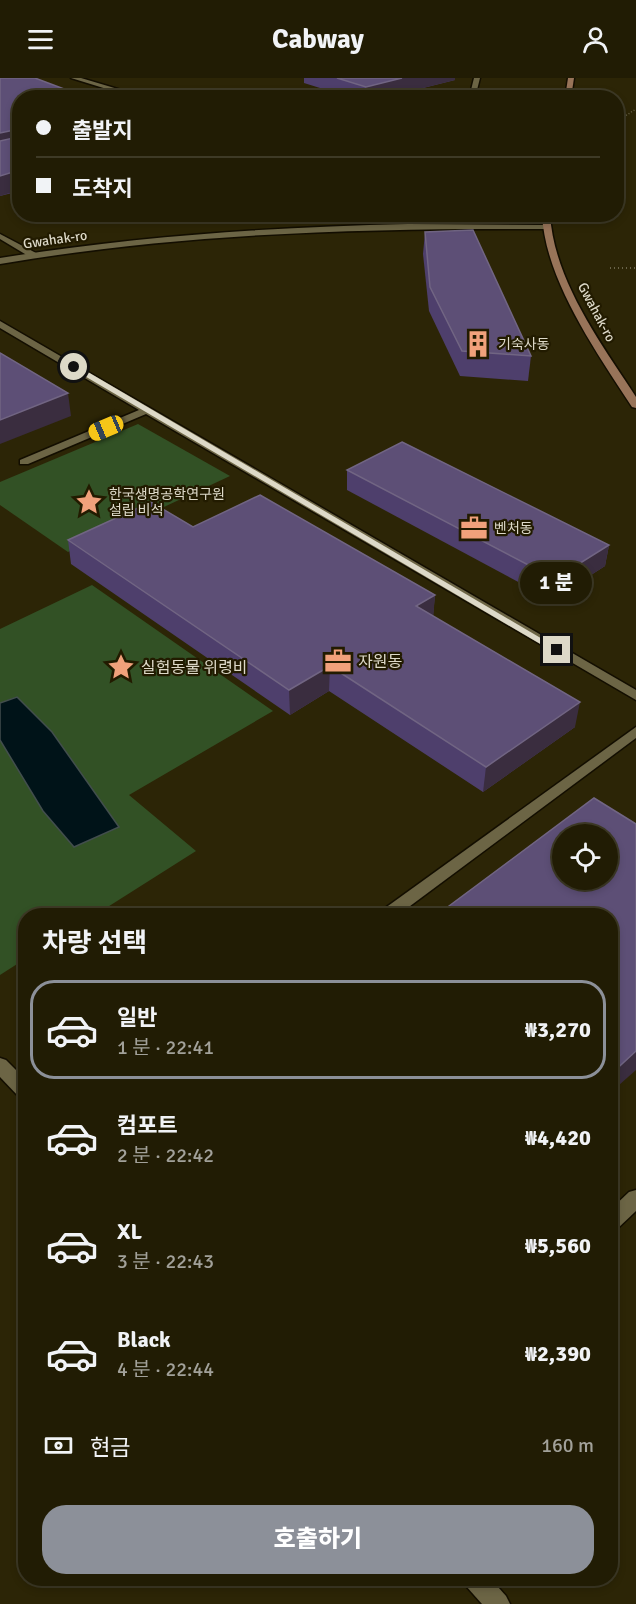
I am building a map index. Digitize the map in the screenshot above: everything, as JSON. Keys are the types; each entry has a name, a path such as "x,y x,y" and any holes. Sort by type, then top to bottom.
{"main road":[{"name":"Gwahak-ro","path":"545,222 559,268 584,321 636,405"}],"street":[{"path":"74,78 117,90"},
{"name":"Gwahak-ro","path":"0,261 33,255 208,235 327,227 545,226"},
{"path":"0,236 33,255"},
{"path":"0,324 636,696"},
{"path":"24,462 147,410"},
{"path":"396,908 636,731"},
{"path":"0,1065 18,1084"},
{"path":"618,1215 636,1198"},
{"path":"481,1586 498,1604"}],"path":[{"path":"610,268 636,268"}],"green space":[{"path":"138,424 230,476 68,552 0,505 0,482"},
{"path":"92,585 273,711 129,795 196,851 106,908 18,908 18,963 0,975 0,629"}],"shaded area":[{"path":"17,697 52,732 119,827 74,847 43,811 0,740 0,703"}],"building":[{"path":"0,78 35,78 67,90 12,90 12,130 0,133"},
{"path":"337,78 402,78 366,87"},
{"path":"12,138 12,172 0,176 0,141"},
{"path":"473,230 531,356 462,351 430,287 425,232"},
{"path":"0,353 68,393 0,420"},
{"path":"402,442 609,545 555,579 347,470"},
{"name":"자원동","path":"260,495 435,595 416,606 580,702 486,767 330,666 289,690 68,540 151,502 193,527"},
{"path":"594,798 636,824 636,1051 618,1068 618,908 446,908 552,829 552,890 618,890 618,824 559,824"}],"place":[{"name":"기숙사동","path":"478,344"},
{"name":"한국생명공학연구원 설립 비석","path":"89,502"},
{"name":"벤처동","path":"474,528"},
{"name":"자원동","path":"338,661"},
{"name":"실험동물 위령비","path":"121,667"}],"route":[{"path":"74,367 557,650"}]}
